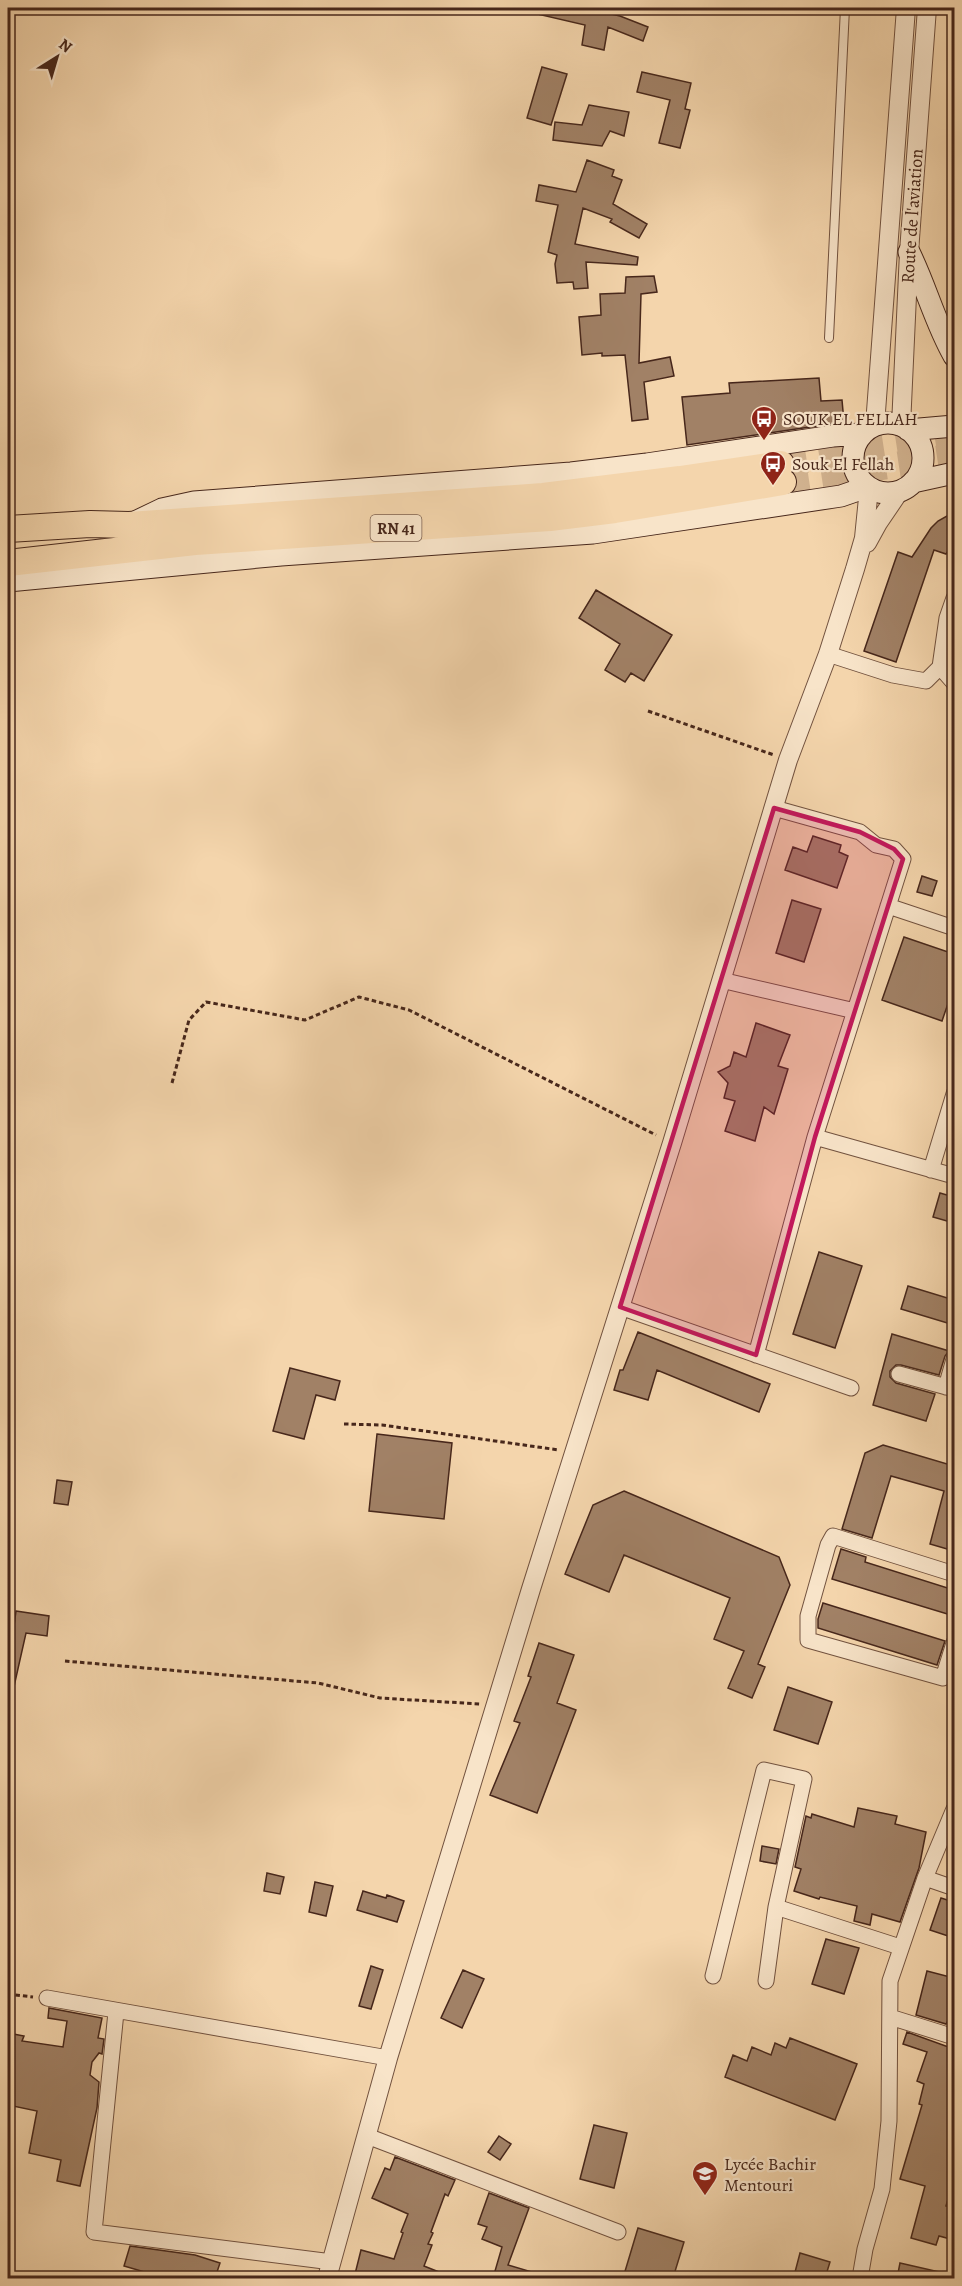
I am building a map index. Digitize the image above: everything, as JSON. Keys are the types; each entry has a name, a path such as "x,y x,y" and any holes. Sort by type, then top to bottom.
{"highway":[{"name":"RN 41","path":"8,529 90,524 129,525 543,496 782,473 615,510 550,518 195,542 8,563"}],"main road":[{"path":"909,252 924,281 940,328 954,356"},
{"path":"129,525 162,509 194,502 571,472 659,462 833,436 868,430 888,423 905,428 954,426"},
{"path":"905,428 919,442 922,451 922,468 906,487"},
{"path":"868,430 856,441 852,458 856,474 868,487 889,494 954,473"},
{"path":"8,580 281,555 593,533 841,496 868,487"}],"street":[{"path":"868,430 906,8"},
{"name":"Route de l'aviation","path":"905,428 909,252 927,8"},
{"path":"116,2012 93,2232 330,2270 388,2058 574,1453 672,1143 788,760 828,654 855,569 864,538 868,487"},
{"path":"855,569 878,523 906,487"},
{"path":"828,654 893,675 926,681 940,667 946,618 954,598"},
{"path":"940,667 954,683"},
{"path":"756,1355 815,1137 903,859 894,849 876,844 860,832 774,808"},
{"path":"888,906 954,928"},
{"path":"721,980 855,1011"},
{"path":"931,1170 954,1094"},
{"path":"815,1137 954,1176"},
{"path":"620,1307 851,1388"},
{"path":"898,1374 950,1388 954,1359"},
{"path":"954,1574 832,1536 808,1616 808,1640 944,1678 954,1643"},
{"path":"713,1976 764,1770 804,1779 776,1907 766,1981"},
{"path":"860,2278 865,2249 882,2189 889,2121 890,1982 925,1878 954,1809"},
{"path":"925,1878 954,1888"},
{"path":"776,1907 900,1947"},
{"path":"47,1998 116,2012 388,2058"},
{"path":"890,2017 954,2037"},
{"path":"367,2136 618,2232"}],"lane":[{"path":"829,338 845,8"}],"path":[{"path":"648,711 788,760"},
{"path":"172,1083 189,1020 206,1002 305,1020 359,996 409,1010 672,1143"},
{"path":"344,1424 382,1425 574,1453"},
{"path":"65,1661 318,1683 380,1698 497,1704"},
{"path":"8,1994 47,1998"}],"highlighted area":[{"path":"774,808 860,832 894,849 903,859 815,1137 756,1355 620,1307"}],"building":[{"path":"534,8 585,8 620,16 648,27 643,41 608,27 604,50 582,45 585,25 533,13"},
{"path":"542,67 567,74 551,125 527,118"},
{"path":"642,72 691,83 685,109 690,110 680,148 659,143 670,100 637,92"},
{"path":"589,105 629,112 624,136 610,131 602,146 553,140 555,122 582,125"},
{"path":"587,160 614,170 612,176 622,180 613,204 647,224 639,238 610,222 612,219 583,208 575,244 638,257 637,265 586,262 588,288 574,289 573,282 557,283 555,264 557,255 548,252 558,205 536,201 539,185 576,192"},
{"path":"654,276 657,292 641,294 639,363 670,357 674,376 644,382 648,419 632,421 625,355 602,356 602,353 582,355 579,317 601,315 600,294 625,293 626,277"},
{"path":"819,378 821,401 842,400 844,422 687,445 682,397 730,393 729,383"},
{"path":"954,512 954,543 946,554 934,550 896,662 864,651 898,552 912,557 931,528"},
{"path":"596,590 672,635 644,681 631,673 625,682 605,670 620,644 579,618"},
{"path":"813,836 841,845 839,852 848,856 837,888 785,870 793,847 807,852"},
{"path":"922,876 937,881 932,896 917,892"},
{"path":"792,900 821,909 804,962 776,953"},
{"path":"904,937 954,954 954,986 942,1021 882,1000"},
{"path":"756,1023 790,1035 778,1066 788,1069 774,1114 764,1107 755,1141 725,1131 735,1101 724,1098 728,1083 718,1072 730,1066 734,1052 746,1057"},
{"path":"940,1193 954,1197 954,1223 933,1217"},
{"path":"819,1252 862,1266 835,1348 793,1334"},
{"path":"908,1286 954,1300 954,1325 901,1309"},
{"path":"638,1332 770,1384 759,1412 657,1370 648,1400 614,1390 620,1370 623,1370"},
{"path":"892,1334 949,1351 939,1375 901,1365 896,1365 890,1371 890,1377 896,1383 935,1394 926,1421 873,1405"},
{"path":"290,1368 340,1381 335,1400 316,1395 304,1439 273,1431"},
{"path":"377,1434 452,1443 444,1519 369,1511"},
{"path":"883,1445 954,1466 954,1551 930,1544 944,1491 891,1476 872,1538 842,1529 865,1453"},
{"path":"57,1480 72,1482 68,1505 54,1503"},
{"path":"624,1491 779,1557 790,1585 758,1664 765,1667 752,1698 728,1688 744,1651 714,1639 730,1598 624,1555 609,1592 565,1574 593,1505"},
{"path":"841,1549 866,1557 865,1562 954,1590 954,1616 832,1579"},
{"path":"823,1603 945,1641 937,1665 818,1628"},
{"path":"16,1611 49,1616 47,1636 26,1633 13,1691 8,1691 8,1648 11,1648"},
{"path":"539,1643 574,1655 557,1703 576,1710 537,1813 490,1795 520,1723 514,1721 531,1677 528,1676"},
{"path":"788,1687 832,1702 818,1744 774,1730"},
{"path":"858,1808 897,1816 895,1824 926,1832 919,1868 900,1922 872,1914 870,1925 854,1921 857,1906 820,1897 819,1899 794,1891 801,1869 795,1867 806,1816 811,1818 812,1814 854,1827"},
{"path":"762,1846 779,1849 776,1864 760,1861"},
{"path":"267,1873 284,1877 280,1894 264,1891"},
{"path":"315,1882 333,1886 326,1916 309,1912"},
{"path":"363,1891 386,1898 387,1895 404,1901 397,1922 357,1910"},
{"path":"941,1898 954,1902 954,1938 930,1930"},
{"path":"826,1939 859,1948 844,1994 812,1984"},
{"path":"371,1966 383,1970 371,2009 359,2006"},
{"path":"463,1970 484,1979 462,2028 441,2018"},
{"path":"927,1971 954,1978 954,2017 951,2015 946,2024 916,2015"},
{"path":"49,2008 102,2018 98,2038 104,2039 102,2054 99,2053 92,2062 90,2075 99,2082 97,2108 80,2186 57,2181 61,2160 29,2153 37,2111 8,2105 8,2033 24,2036 22,2041 63,2047 67,2021 48,2018"},
{"path":"907,2032 954,2049 954,2178 946,2206 954,2208 954,2240 939,2236 936,2245 911,2238 925,2186 900,2179 922,2105 919,2104 924,2084 917,2081 927,2052 903,2044"},
{"path":"790,2038 857,2064 835,2120 725,2077 733,2055 747,2061 752,2047 771,2055 775,2043 786,2048"},
{"path":"594,2125 627,2133 614,2188 580,2179"},
{"path":"499,2136 511,2144 500,2160 488,2152"},
{"path":"395,2157 455,2180 448,2196 445,2194 431,2232 433,2233 428,2244 432,2245 424,2266 454,2278 354,2278 361,2250 394,2259 403,2233 401,2232 408,2214 372,2198 385,2168 390,2170"},
{"path":"489,2193 529,2208 508,2265 542,2275 542,2278 493,2278 502,2247 482,2239 487,2227 478,2224"},
{"path":"638,2228 684,2242 673,2278 623,2278"},
{"path":"130,2246 195,2255 220,2263 215,2278 165,2278 124,2266"},
{"path":"800,2253 830,2262 825,2278 794,2276"},
{"path":"900,2263 944,2273 943,2278 897,2278"}],"tunnel":[{"path":"781,464 954,437"},
{"path":"783,482 954,456"}],"place":[{"name":"SOUK EL FELLAH","path":"764,442"},
{"name":"Souk El Fellah","path":"773,487"},
{"name":"Lycée Bachir Mentouri","path":"705,2197"}]}
